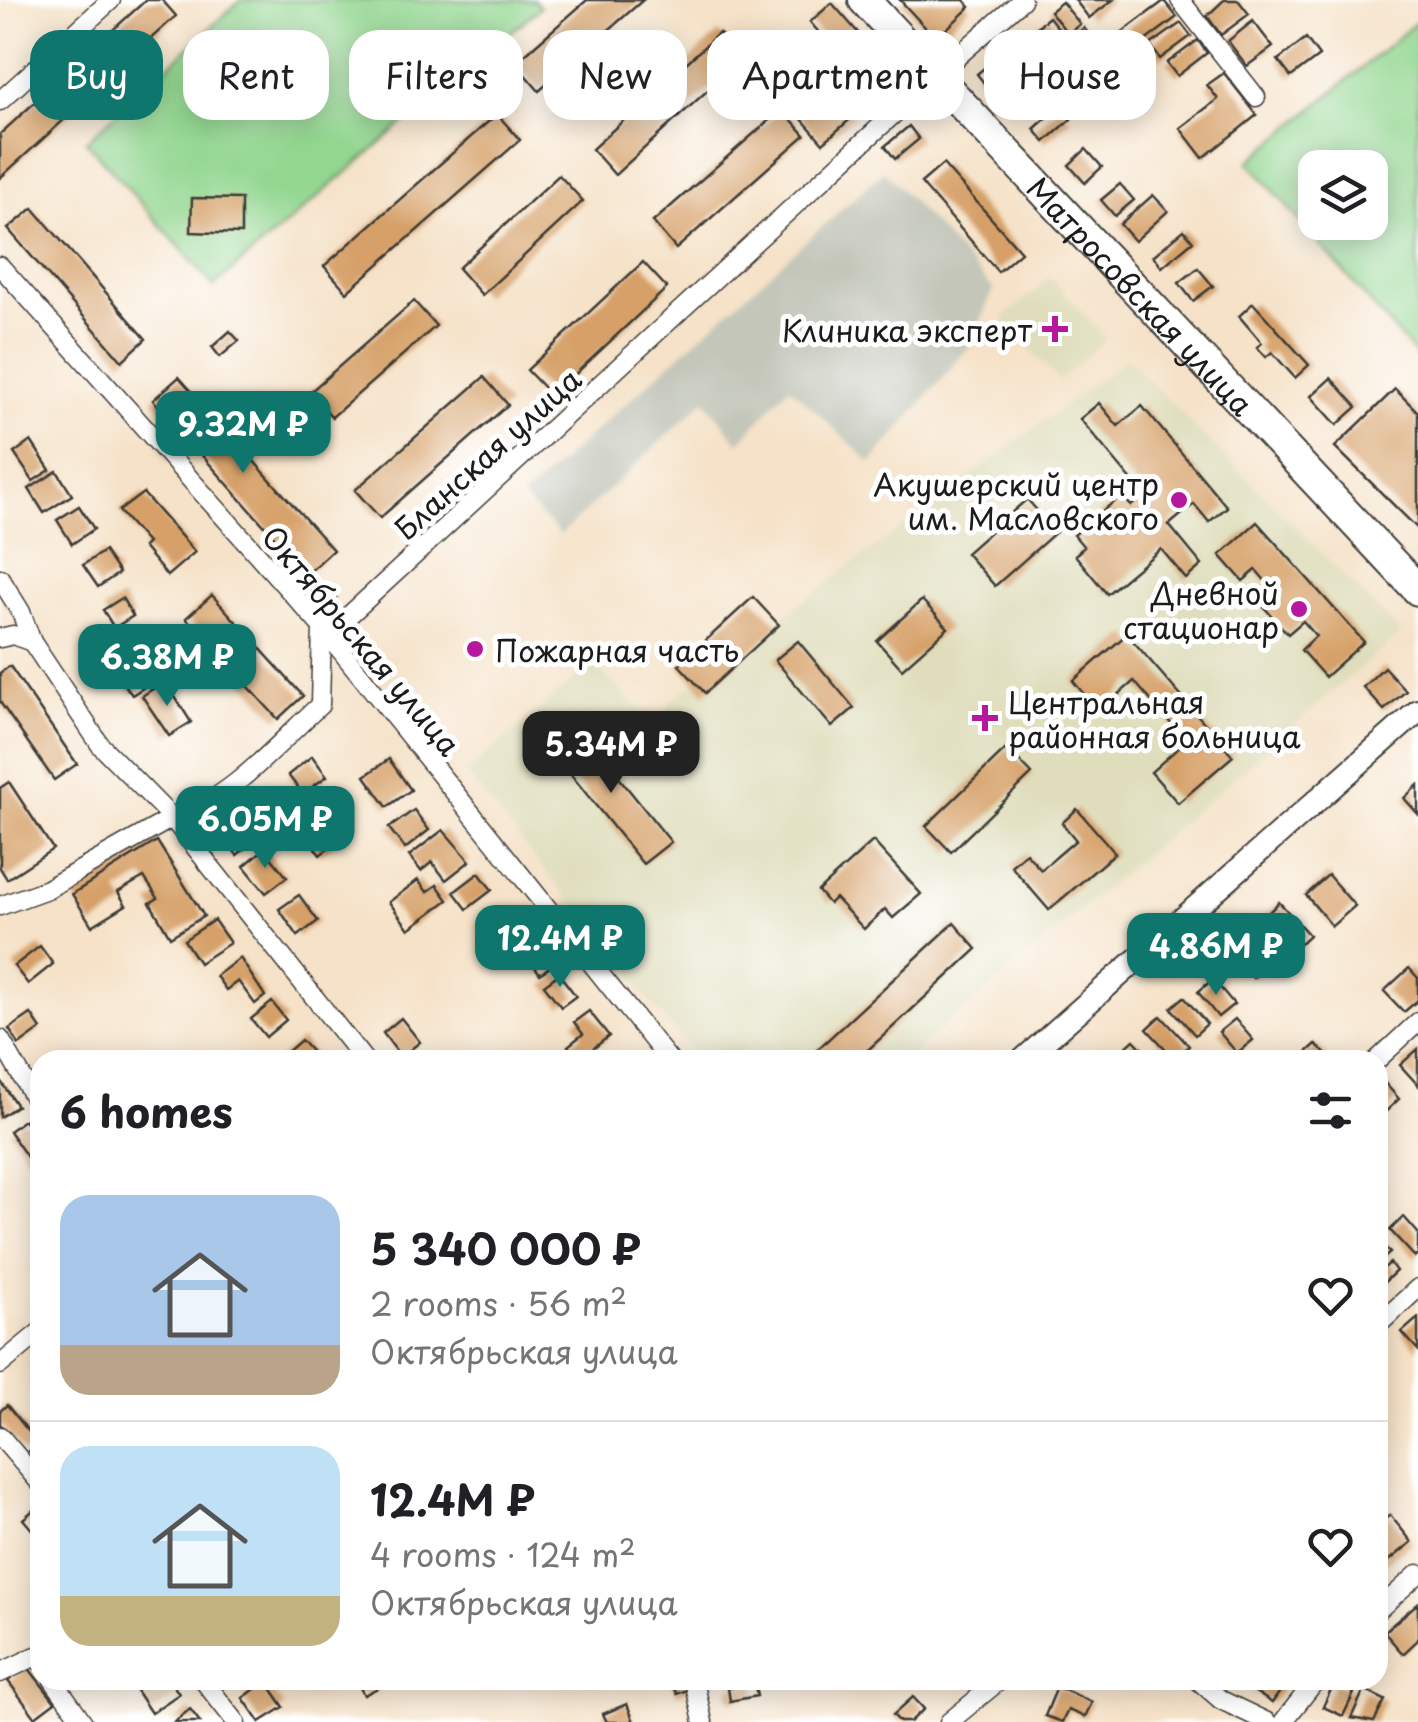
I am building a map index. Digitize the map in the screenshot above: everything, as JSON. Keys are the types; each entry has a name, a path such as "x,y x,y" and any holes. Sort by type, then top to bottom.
{"highway":[{"name":"Матросовская улица","path":"864,0 891,30"},
{"name":"Матросовская улица","path":"964,109 1418,590"}],"street":[{"path":"0,101 111,0"},
{"name":"Бланская улица","path":"964,51 1022,0"},
{"path":"1180,0 1256,97"},
{"name":"Бланская улица","path":"322,628 344,620 887,120"},
{"name":"Октябрьская улица","path":"0,266 322,628 661,1050"},
{"path":"0,578 32,642 101,746 172,818 355,1050"},
{"path":"0,906 46,890 172,818 192,812 232,785 320,705 322,628"},
{"path":"0,638 13,635 32,642"},
{"path":"1035,1050 1418,711"},
{"path":"1388,1050 1418,1022"},
{"path":"0,1039 30,1091"},
{"path":"1388,1316 1418,1288"},
{"path":"0,1365 30,1340"},
{"path":"0,1436 30,1470"},
{"path":"1388,1601 1418,1574"},
{"path":"0,1672 30,1659"},
{"path":"61,1690 83,1722"},
{"path":"211,1690 236,1722"},
{"path":"696,1690 702,1722"},
{"path":"949,1722 988,1690"},
{"path":"1210,1690 1221,1700 1267,1722"},
{"path":"1282,1722 1308,1690"},
{"path":"980,1722 982,1695"}],"shaded area":[{"path":"884,171 993,289 972,343 871,463 789,386 739,443 705,400 560,535 522,497"},
{"name":"Клиника эксперт","path":"1050,277 1106,338 1059,381 1003,319"},
{"name":"Центральная районная больница","path":"1127,359 1401,633 918,1050 690,1050 466,773 592,664 664,732 669,702"}],"green space":[{"path":"241,0 534,0 540,7 513,30 349,30 349,120 408,120 214,286 86,141 109,120 163,120 163,71 183,53 183,120 329,120 329,30 208,30"},
{"path":"1418,21 1418,358 1316,240 1388,240 1388,150 1298,150 1298,219 1249,162"}],"building":[{"path":"146,0 162,0 176,16 160,30 113,30"},
{"path":"587,0 643,0 609,30 553,30"},
{"path":"900,0 964,0 970,7 946,30 928,30"},
{"path":"1075,0 1113,0 1089,18"},
{"path":"1224,0 1238,0 1249,14 1221,35 1207,16"},
{"path":"1164,1 1177,17 1156,33 1125,30"},
{"path":"1062,2 1080,24 1065,30 1050,11"},
{"path":"832,3 856,30 817,30 810,22"},
{"path":"1049,17 1058,28 1041,30 1038,26"},
{"path":"1253,21 1273,47 1247,66 1228,41"},
{"path":"1181,23 1191,36 1160,59 1156,41"},
{"path":"543,38 543,88 539,91 523,72 523,56"},
{"path":"1306,38 1319,56 1291,77 1278,60"},
{"path":"1198,40 1207,53 1177,76 1167,63"},
{"path":"707,44 707,91 687,109 687,62"},
{"path":"1224,73 1257,115 1203,158 1180,128 1218,99 1207,85"},
{"path":"30,107 30,120 64,120 0,178 0,134"},
{"path":"490,120 502,120 520,140 347,292 324,266"},
{"path":"624,120 675,120 615,175 592,149"},
{"path":"769,120 792,120 805,135 676,249 653,222"},
{"path":"803,120 849,120 823,143"},
{"path":"1044,120 1070,120 1045,142 1034,129"},
{"path":"909,126 919,139 895,159 885,146"},
{"path":"1086,149 1102,167 1085,183 1069,165"},
{"path":"943,164 1021,252 998,272 921,183"},
{"path":"559,175 583,201 482,295 458,268"},
{"path":"1120,184 1134,200 1115,216 1101,200"},
{"path":"1153,195 1168,211 1135,241 1120,224"},
{"path":"192,198 241,199 241,234 191,232"},
{"path":"33,208 146,339 122,361 8,229"},
{"path":"1184,230 1193,241 1162,267 1153,256"},
{"path":"643,262 667,288 552,396 527,370"},
{"path":"1198,268 1213,286 1193,301 1179,283"},
{"path":"414,301 436,326 332,417 310,392"},
{"path":"1253,303 1309,365 1295,378 1272,352 1266,357 1257,347 1262,343 1239,316"},
{"path":"230,331 239,341 220,357 212,347"},
{"path":"179,377 333,550 307,574 153,400"},
{"path":"484,377 508,405 380,518 355,490"},
{"path":"1331,378 1357,407 1337,425 1311,396"},
{"path":"1395,389 1418,412 1418,529 1335,447"},
{"name":"Акушерский центр им. Масловского","path":"1099,403 1118,426 1142,406 1227,507 1209,522 1194,504 1169,525 1202,565 1186,579 1161,549 1107,594 1075,555 1084,547 1074,535 1122,495 1131,506 1144,495 1080,419"},
{"path":"31,441 50,470 33,481 14,453"},
{"path":"57,471 72,495 44,513 29,489"},
{"path":"143,493 195,552 167,576 143,547 147,543 119,511"},
{"path":"1027,499 1056,532 995,586 966,553"},
{"path":"79,506 94,529 72,544 57,520"},
{"name":"Дневной стационар","path":"1257,522 1364,642 1325,677 1301,650 1316,636 1303,621 1288,634 1254,596 1268,584 1256,570 1243,581 1220,555"},
{"path":"104,551 119,573 98,587 83,565"},
{"path":"324,583 336,597 326,605 314,592"},
{"path":"212,595 303,696 278,719 186,618"},
{"path":"753,597 779,625 705,693 679,665"},
{"path":"122,598 133,616 114,628 103,610"},
{"path":"922,600 948,628 902,669 877,641"},
{"path":"1127,634 1233,756 1178,803 1151,772 1186,741 1134,681 1099,712 1073,681"},
{"path":"798,641 854,708 832,727 775,660"},
{"path":"135,657 152,682 132,695 115,671"},
{"path":"10,666 77,764 54,780 0,702 0,673"},
{"path":"1384,667 1406,691 1384,710 1363,687"},
{"path":"165,681 191,722 169,736 142,696"},
{"path":"579,728 671,842 643,864 551,750"},
{"path":"1007,748 1032,774 951,852 926,826"},
{"path":"312,756 327,776 303,794 288,775"},
{"path":"389,759 411,790 387,807 365,776"},
{"path":"9,782 53,849 7,879 0,868 0,788"},
{"path":"1418,785 1418,814 1404,798"},
{"path":"1077,809 1115,853 1049,910 1011,866 1026,853 1041,870 1076,840 1062,823"},
{"path":"414,810 429,830 405,849 389,828"},
{"path":"234,813 255,841 237,855 216,828"},
{"path":"328,821 342,838 320,855 307,837"},
{"path":"443,830 470,861 446,880 432,862 421,871 409,856"},
{"path":"157,841 204,916 170,937 150,903 158,898 144,877 118,892 126,905 92,926 72,894"},
{"path":"873,841 921,894 893,918 885,909 864,929 835,898 829,904 818,891"},
{"path":"264,849 287,877 266,893 244,866"},
{"path":"479,873 492,890 467,909 454,892"},
{"path":"1328,875 1355,906 1332,926 1306,895"},
{"path":"418,880 427,892 437,885 448,900 409,929 389,902"},
{"path":"299,895 318,921 298,936 279,909"},
{"path":"1279,902 1309,935 1292,951 1263,918"},
{"path":"214,920 230,943 199,963 184,940"},
{"path":"519,921 552,965 540,974 508,929"},
{"path":"954,923 977,949 868,1050 817,1050"},
{"path":"1247,935 1271,961 1253,978 1229,952"},
{"path":"40,946 53,964 28,984 14,966"},
{"path":"240,958 265,996 255,1004 238,981 226,990 216,976"},
{"path":"1409,968 1418,978 1418,1000 1404,1012 1384,991"},
{"path":"559,974 576,996 561,1007 544,985"},
{"path":"1213,979 1234,1004 1218,1017 1198,992"},
{"path":"1184,997 1207,1024 1195,1035 1171,1008"},
{"path":"272,1002 286,1020 266,1037 251,1019"},
{"path":"589,1011 609,1036 592,1050 571,1050 568,1046 583,1034 574,1022"},
{"path":"31,1014 41,1029 19,1045 9,1029"},
{"path":"1161,1016 1189,1046 1185,1050 1167,1050 1147,1029"},
{"path":"401,1018 420,1042 410,1050 396,1050 383,1033"},
{"path":"1235,1019 1253,1040 1234,1050 1219,1032"},
{"path":"301,1040 310,1050 290,1050"},
{"path":"1134,1040 1144,1050 1123,1050"},
{"path":"1418,1049 1418,1085 1400,1065"},
{"path":"0,1080 17,1106 0,1117"},
{"path":"1388,1087 1399,1099 1388,1109"},
{"path":"24,1120 30,1129 30,1155 27,1157 9,1131"},
{"path":"1404,1217 1418,1233 1415,1257 1390,1230"},
{"path":"1388,1265 1396,1271 1388,1279"},
{"path":"1418,1318 1418,1350 1402,1332"},
{"path":"7,1405 30,1433 30,1450 25,1454 0,1424 0,1411"},
{"path":"1388,1517 1412,1542 1388,1562"},
{"path":"1418,1603 1418,1640 1403,1654 1388,1637 1388,1629"},
{"path":"27,1666 30,1690 46,1690 55,1702 35,1717 8,1681"},
{"path":"136,1690 176,1690 179,1694 151,1713"},
{"path":"254,1690 272,1690 284,1707 260,1722 243,1698"},
{"path":"728,1690 756,1690 757,1696 730,1701"},
{"path":"1056,1690 1092,1702 1085,1717 1068,1710 1062,1722 1045,1716"},
{"path":"1252,1690 1281,1690 1272,1703"},
{"path":"1331,1690 1354,1693 1343,1716 1323,1707"},
{"path":"1364,1690 1385,1700 1374,1722 1351,1718"},
{"path":"913,1697 924,1709 910,1722 900,1722 893,1715"},
{"path":"627,1704 634,1722 607,1722 603,1714"},
{"path":"190,1709 200,1722 174,1722"}],"place":[{"name":"Клиника эксперт","path":"1055,329"},
{"name":"Акушерский центр им. Масловского","path":"1179,500"},
{"name":"Дневной стационар","path":"1299,609"},
{"name":"Пожарная часть","path":"475,649"},
{"name":"Центральная районная больница","path":"985,718"}]}
